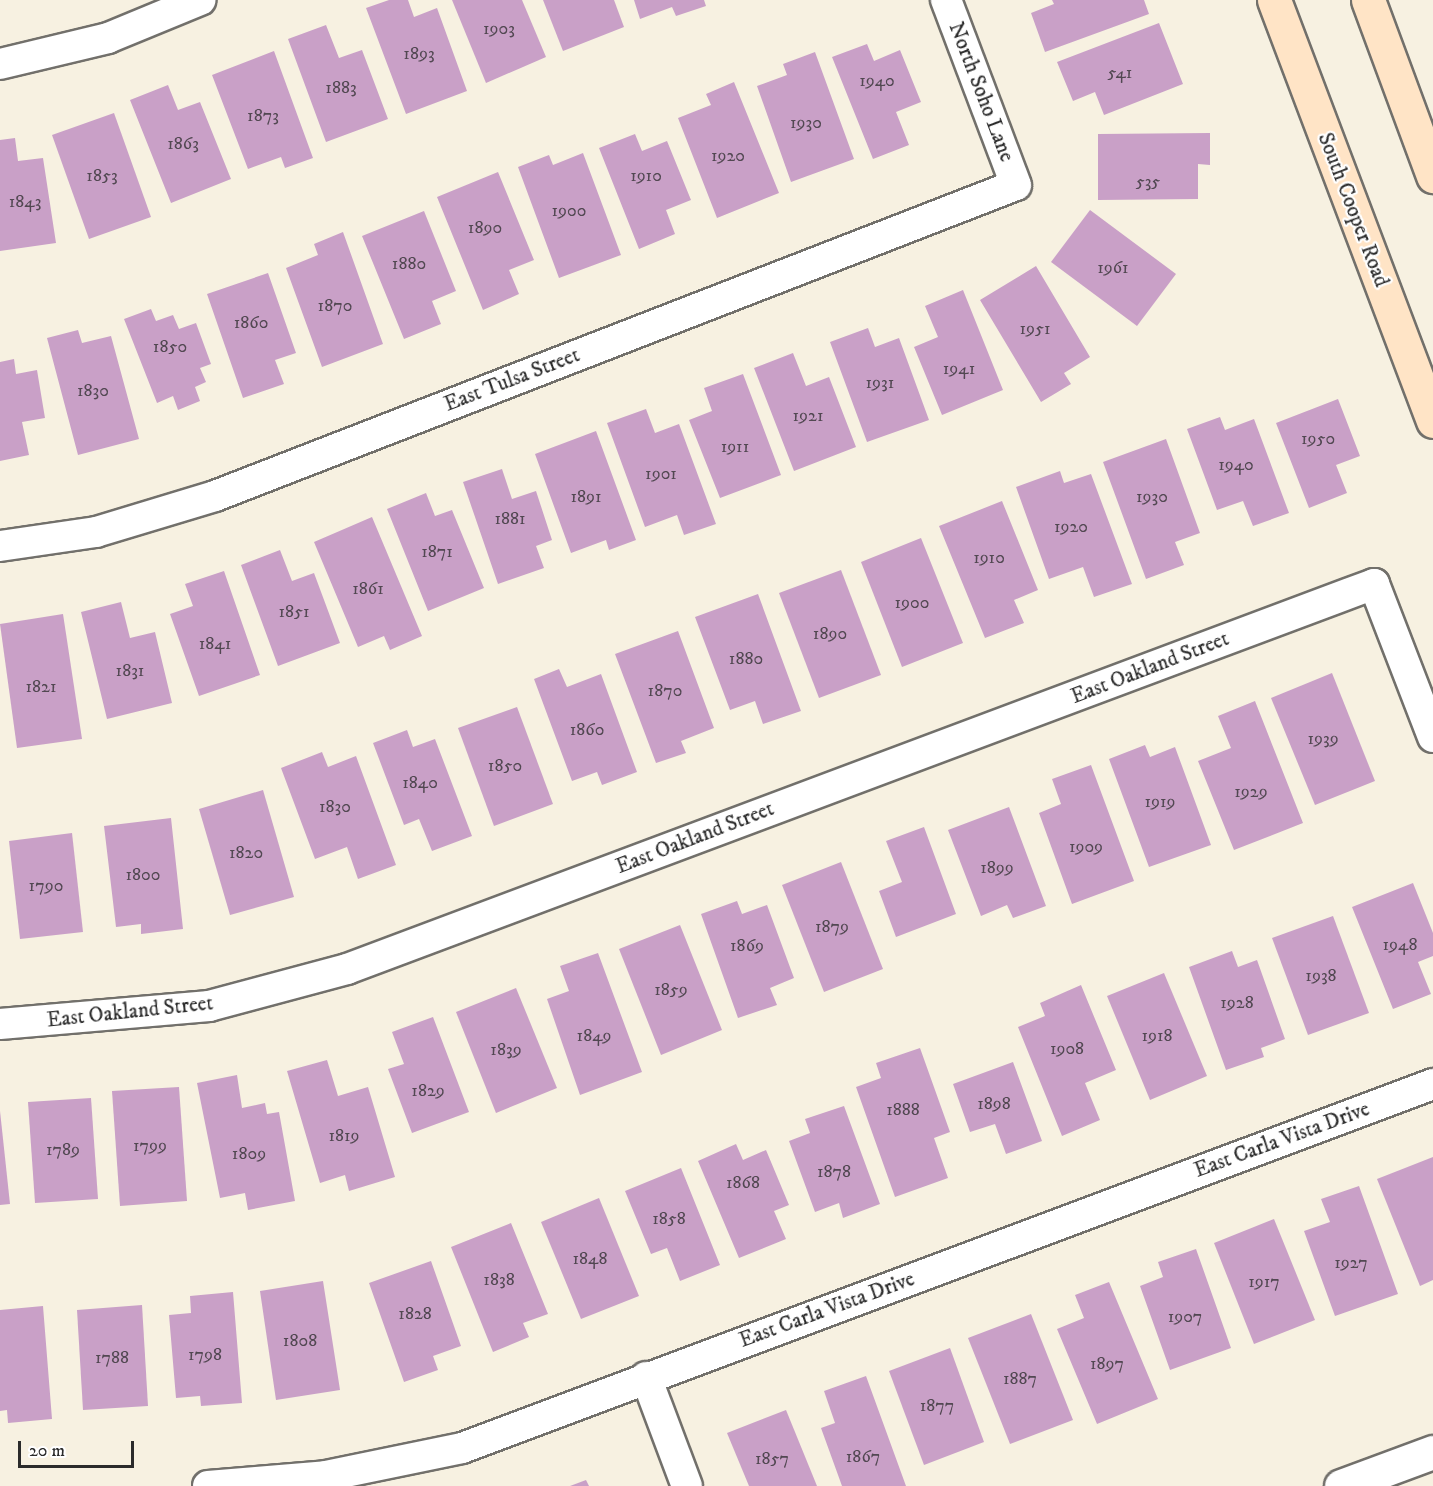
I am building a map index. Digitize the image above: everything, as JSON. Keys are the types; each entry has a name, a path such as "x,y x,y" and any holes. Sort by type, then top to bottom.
{"main road":[{"name":"South Cooper Road","path":"1274,0 1433,421"},
{"path":"1368,0 1433,176"}],"street":[{"path":"0,64 108,38 200,0"},
{"name":"North Soho Lane","path":"946,0 1016,185"},
{"name":"East Tulsa Street","path":"0,546 96,532 215,496 1016,185"},
{"name":"East Oakland Street","path":"0,1024 209,1006 347,969 1374,584 1433,737"},
{"name":"East Carla Vista Drive","path":"208,1486 326,1476 462,1448 646,1377 1433,1084"},
{"path":"646,1377 687,1486"},
{"path":"1341,1486 1433,1452"}],"building":[{"path":"389,0 408,0 414,17 437,8 467,91 406,114 366,8"},
{"path":"452,0 522,0 546,57 486,83"},
{"path":"543,0 614,0 624,27 563,51"},
{"path":"634,0 704,0 706,6 676,16 672,7 640,19"},
{"path":"1052,0 1144,0 1149,14 1045,52 1031,13 1054,4"},
{"path":"1159,23 1183,84 1104,115 1095,92 1073,101 1057,62"},
{"path":"326,25 339,58 362,50 388,119 326,142 288,39"},
{"path":"867,44 874,61 900,50 921,102 896,112 909,145 873,159 832,57"},
{"path":"274,51 313,158 285,168 281,157 248,169 212,75"},
{"path":"815,52 854,159 791,182 757,86 787,75 783,64"},
{"path":"734,82 779,193 717,218 678,118 711,105 706,94"},
{"path":"168,85 178,110 200,102 231,179 171,203 130,100"},
{"path":"114,113 151,217 89,239 52,135"},
{"path":"1210,133 1210,165 1198,164 1198,199 1098,200 1098,134"},
{"path":"635,134 642,151 667,141 691,200 666,210 675,234 639,249 599,148"},
{"path":"15,138 18,161 43,158 56,243 0,251 0,140"},
{"path":"583,153 621,255 559,278 518,167 549,155 553,165"},
{"path":"498,172 534,260 509,270 519,294 483,310 437,197"},
{"path":"1090,210 1176,274 1137,326 1051,262"},
{"path":"424,211 456,291 432,301 441,324 404,339 362,236"},
{"path":"343,232 383,344 322,367 286,268 318,255 314,244"},
{"path":"1036,266 1090,357 1064,373 1071,384 1041,402 980,300"},
{"path":"268,273 296,353 275,360 284,384 243,398 207,294"},
{"path":"963,290 1003,390 942,415 914,347 938,337 925,306"},
{"path":"151,309 156,321 173,315 179,329 196,323 211,364 200,368 206,382 195,387 200,401 178,410 173,396 157,403 124,319"},
{"path":"868,328 875,347 899,338 929,420 867,442 830,342"},
{"path":"78,330 82,343 111,336 139,439 78,455 47,338"},
{"path":"793,353 806,386 829,377 856,447 794,471 754,368"},
{"path":"14,359 16,374 37,370 45,418 22,422 29,455 0,461 0,362"},
{"path":"743,374 781,475 720,498 689,420 712,411 704,388"},
{"path":"1338,399 1360,456 1336,465 1347,493 1309,508 1276,423"},
{"path":"646,409 655,433 679,424 716,524 684,535 677,515 645,527 607,423"},
{"path":"1220,417 1225,430 1254,419 1289,513 1253,526 1243,501 1217,510 1187,429"},
{"path":"596,431 636,540 609,550 606,540 571,553 535,454"},
{"path":"1166,439 1200,533 1175,542 1184,565 1146,579 1103,462"},
{"path":"502,469 512,499 536,491 552,540 536,546 544,568 498,584 463,482"},
{"path":"1060,471 1064,483 1091,474 1132,584 1094,597 1083,567 1049,579 1016,487"},
{"path":"426,493 435,516 452,510 484,588 428,611 387,509"},
{"path":"1002,501 1038,590 1014,600 1024,623 985,638 939,526"},
{"path":"372,517 422,636 390,650 384,636 358,647 314,542"},
{"path":"921,538 963,643 902,667 861,562"},
{"path":"280,550 292,581 314,573 340,643 278,666 241,565"},
{"path":"841,570 881,675 819,698 779,593"},
{"path":"224,571 260,675 199,696 170,614 193,606 185,584"},
{"path":"758,594 801,711 763,724 755,701 730,710 695,617"},
{"path":"121,602 130,638 155,632 172,703 107,719 81,612"},
{"path":"63,614 82,739 17,748 0,624"},
{"path":"678,631 714,728 681,741 686,753 656,763 615,654"},
{"path":"559,669 567,687 601,674 637,772 602,785 597,772 572,781 534,679"},
{"path":"1332,673 1375,781 1315,805 1271,698"},
{"path":"1255,701 1303,823 1234,850 1198,761 1231,748 1218,716"},
{"path":"517,707 553,804 494,826 458,728"},
{"path":"407,730 413,747 435,739 472,836 432,851 419,819 404,825 373,743"},
{"path":"1145,745 1150,757 1175,747 1211,845 1149,867 1109,759"},
{"path":"322,752 328,767 356,756 396,865 358,879 347,847 315,859 281,768"},
{"path":"1091,765 1134,881 1072,904 1039,813 1061,804 1052,779"},
{"path":"263,790 294,897 230,915 199,809"},
{"path":"1009,807 1046,906 1013,918 1007,905 981,916 948,830"},
{"path":"171,818 183,929 141,934 141,924 116,927 104,826"},
{"path":"924,827 956,914 896,937 879,891 902,882 886,841"},
{"path":"72,833 83,932 20,939 9,841"},
{"path":"841,862 883,969 824,992 782,885"},
{"path":"1413,883 1433,933 1433,956 1418,962 1431,994 1393,1009 1352,907"},
{"path":"737,901 742,914 767,905 794,978 770,988 777,1005 738,1018 701,914"},
{"path":"1333,916 1369,1013 1308,1035 1272,938"},
{"path":"680,925 722,1030 661,1055 619,949"},
{"path":"1232,951 1238,967 1257,960 1285,1039 1261,1048 1264,1057 1226,1070 1189,967"},
{"path":"598,953 642,1072 580,1095 547,999 569,991 560,966"},
{"path":"1164,973 1207,1076 1150,1100 1107,996"},
{"path":"1081,985 1116,1070 1085,1083 1100,1120 1062,1136 1018,1027 1045,1016 1040,1003"},
{"path":"516,988 557,1088 496,1113 456,1012"},
{"path":"433,1017 469,1112 412,1133 388,1069 404,1064 392,1032"},
{"path":"920,1048 950,1132 934,1138 948,1178 895,1197 856,1087 881,1078 876,1063"},
{"path":"327,1060 338,1096 368,1087 395,1177 349,1191 345,1175 320,1183 287,1071"},
{"path":"1013,1062 1042,1141 1006,1154 995,1124 970,1132 953,1084"},
{"path":"237,1075 242,1108 265,1103 267,1114 279,1112 295,1201 248,1210 245,1193 220,1198 197,1083"},
{"path":"179,1087 187,1201 120,1206 112,1091"},
{"path":"91,1098 98,1199 35,1203 28,1102"},
{"path":"844,1106 880,1204 843,1218 839,1203 815,1212 789,1141 810,1133 805,1119"},
{"path":"0,1111 10,1204 0,1205"},
{"path":"736,1144 743,1160 766,1150 789,1205 774,1211 786,1239 739,1258 698,1161"},
{"path":"1433,1157 1433,1280 1420,1286 1377,1179"},
{"path":"681,1168 720,1265 680,1281 667,1248 651,1254 625,1191"},
{"path":"1359,1186 1398,1294 1335,1316 1304,1231 1330,1222 1321,1199"},
{"path":"599,1198 639,1296 581,1319 541,1222"},
{"path":"1274,1219 1315,1320 1254,1344 1214,1243"},
{"path":"511,1223 548,1314 523,1323 529,1337 493,1352 451,1247"},
{"path":"1196,1249 1231,1348 1170,1370 1140,1286 1163,1277 1158,1262"},
{"path":"431,1261 461,1346 433,1356 438,1370 404,1382 369,1283"},
{"path":"323,1281 340,1390 276,1400 260,1291"},
{"path":"1109,1282 1158,1399 1097,1424 1057,1329 1084,1318 1075,1295"},
{"path":"233,1292 242,1403 201,1406 200,1396 176,1398 169,1315 191,1313 190,1296"},
{"path":"142,1305 148,1406 83,1410 77,1310"},
{"path":"43,1306 52,1419 8,1423 7,1410 0,1411 0,1310"},
{"path":"1031,1314 1073,1420 1010,1444 968,1338"},
{"path":"950,1348 984,1442 924,1465 889,1371"},
{"path":"866,1376 906,1486 842,1486 821,1428 835,1423 824,1391"},
{"path":"786,1410 817,1486 749,1486 727,1433"},
{"path":"586,1480 589,1486 570,1486"}]}
